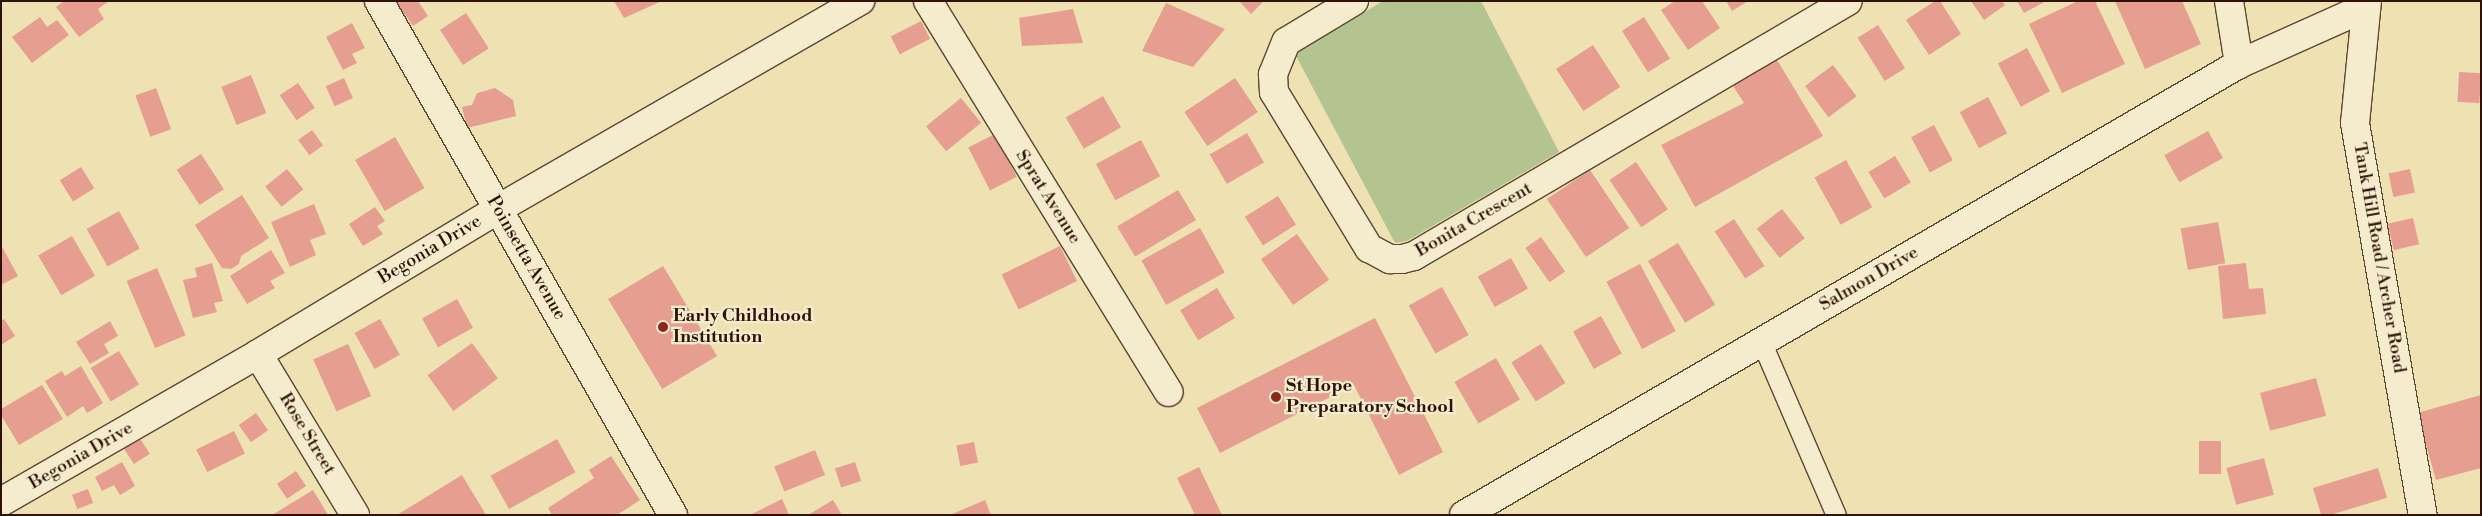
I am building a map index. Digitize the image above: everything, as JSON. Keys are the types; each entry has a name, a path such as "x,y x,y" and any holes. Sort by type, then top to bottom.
{"street":[{"name":"Poinsetta Avenue","path":"379,1 673,515"},
{"name":"Begonia Drive","path":"1,502 258,354 498,209 860,1"},
{"name":"Sprat Avenue","path":"928,1 1169,392"},
{"name":"Bonita Crescent","path":"1354,1 1286,42 1273,74 1274,92 1369,248 1390,259 1402,259 1414,256 1848,1"},
{"path":"2229,1 2239,64"},
{"name":"Salmon Drive","path":"1464,515 2239,64 2366,5"},
{"name":"Tank Hill Road / Archer Road","path":"2366,5 2355,123 2423,515"},
{"name":"Rose Street","path":"258,354 355,515"}],"lane":[{"path":"1761,342 1836,515"}],"green space":[{"path":"1383,1 1481,1 1559,152 1407,241 1395,243 1295,54"}],"building":[{"path":"64,1 109,1 98,9 104,19 79,37 56,7"},
{"path":"383,1 418,1 428,16 413,26 405,14 395,20"},
{"path":"614,1 662,1 624,18"},
{"path":"1239,1 1264,1 1251,14"},
{"path":"1675,1 1702,1 1720,28 1688,50 1661,10"},
{"path":"1726,1 1748,1 1732,11"},
{"path":"1935,1 1940,1 1961,34 1929,55 1906,20"},
{"path":"1971,1 2002,1 2005,5 1984,20"},
{"path":"2017,1 2046,1 2024,13"},
{"path":"2078,1 2095,1 2125,64 2062,93 2029,24"},
{"path":"2115,1 2182,1 2201,44 2145,69"},
{"path":"1166,3 1225,29 1193,67 1142,51"},
{"path":"1073,9 1083,43 1022,46 1019,18"},
{"path":"466,13 489,48 463,65 440,30"},
{"path":"40,17 47,27 57,20 69,35 32,63 12,37"},
{"path":"1644,17 1670,59 1648,72 1622,31"},
{"path":"921,21 930,39 900,54 891,36"},
{"path":"352,23 365,48 352,54 357,63 343,70 326,37"},
{"path":"1878,25 1905,68 1885,81 1858,38"},
{"path":"1593,45 1620,87 1583,111 1556,69"},
{"path":"2027,48 2050,91 2021,107 1998,63"},
{"path":"1774,55 1823,136 1695,207 1661,145 1744,103 1730,81"},
{"path":"1833,65 1856,96 1829,117 1805,86"},
{"path":"2459,72 2481,73 2479,103 2457,102"},
{"path":"251,75 266,113 237,125 221,87"},
{"path":"344,78 353,98 335,106 326,86"},
{"path":"1235,78 1258,112 1207,146 1184,112"},
{"path":"298,83 315,108 297,120 280,95"},
{"path":"156,88 171,129 150,137 135,96"},
{"path":"495,88 513,100 516,116 467,128 462,107 472,105 477,93"},
{"path":"1103,96 1121,127 1084,149 1066,118"},
{"path":"1988,97 2007,133 1979,148 1960,112"},
{"path":"961,98 981,123 946,151 926,126"},
{"path":"1934,125 1953,160 1930,173 1911,137"},
{"path":"312,130 323,145 309,155 298,140"},
{"path":"2208,131 2223,158 2179,182 2164,155"},
{"path":"1247,133 1264,162 1227,184 1210,154"},
{"path":"995,134 1017,177 990,190 968,148"},
{"path":"395,137 424,188 385,211 355,160"},
{"path":"1141,140 1160,176 1115,200 1096,164"},
{"path":"201,154 224,189 200,205 177,170"},
{"path":"1895,156 1911,183 1884,199 1868,172"},
{"path":"1846,160 1872,207 1841,225 1815,177"},
{"path":"1636,162 1668,209 1641,227 1609,180"},
{"path":"81,167 94,188 73,201 60,180"},
{"path":"287,169 303,189 282,207 265,187"},
{"path":"2410,169 2415,192 2393,197 2388,174"},
{"path":"1590,170 1629,228 1586,257 1547,199"},
{"path":"1178,190 1196,220 1135,257 1117,227"},
{"path":"242,195 269,238 241,256 239,264 231,269 222,268 195,225"},
{"path":"1278,196 1296,225 1263,246 1245,217"},
{"path":"314,204 326,234 310,240 316,255 290,267 271,222"},
{"path":"375,207 385,221 377,226 383,234 363,246 349,224"},
{"path":"1782,209 1805,238 1780,258 1757,229"},
{"path":"119,211 140,249 107,267 87,229"},
{"path":"2413,218 2419,244 2394,250 2388,224"},
{"path":"1734,219 1764,266 1745,278 1715,232"},
{"path":"2218,222 2225,263 2188,270 2181,229"},
{"path":"1200,228 1225,273 1166,305 1141,260"},
{"path":"1297,234 1329,280 1293,305 1261,259"},
{"path":"72,236 95,276 61,295 38,256"},
{"path":"1541,237 1565,271 1550,282 1525,248"},
{"path":"1678,243 1715,305 1685,323 1648,261"},
{"path":"1,245 18,276 1,285"},
{"path":"1060,246 1077,281 1019,310 1002,274"},
{"path":"271,250 285,273 270,281 275,288 247,304 230,276"},
{"path":"1511,258 1528,289 1495,307 1478,276"},
{"path":"212,263 223,301 214,303 217,312 193,318 183,280 197,277 195,268"},
{"path":"2246,263 2249,289 2263,288 2266,314 2223,319 2218,266"},
{"path":"1640,264 1676,331 1642,349 1606,282"},
{"name":"Early Childhood Institution","path":"663,266 717,356 662,389 608,299"},
{"path":"157,268 186,335 155,348 127,281"},
{"path":"1442,287 1469,335 1435,354 1409,305"},
{"path":"1217,288 1235,318 1198,340 1180,310"},
{"path":"457,299 473,328 438,347 422,318"},
{"path":"1601,316 1622,354 1594,369 1573,332"},
{"name":"St Hope Preparatory School","path":"1375,318 1443,452 1399,475 1354,385 1220,453 1197,408"},
{"path":"4,319 15,336 1,345 1,321"},
{"path":"380,319 400,355 375,369 355,333"},
{"path":"110,321 118,336 104,344 109,353 90,364 76,342"},
{"path":"472,343 498,379 453,411 428,375"},
{"path":"348,344 371,396 336,412 313,359"},
{"path":"1541,344 1565,383 1536,402 1511,363"},
{"path":"119,351 139,384 111,401 91,368"},
{"path":"1496,358 1520,400 1478,424 1454,382"},
{"path":"81,366 103,403 87,413 83,406 67,417 45,381 62,371 65,376"},
{"path":"2316,378 2326,416 2270,431 2260,393"},
{"path":"42,385 63,419 19,445 1,415 1,409"},
{"path":"2481,395 2481,468 2436,480 2417,413"},
{"path":"256,413 268,430 251,442 239,425"},
{"path":"234,431 245,453 207,472 196,449"},
{"path":"139,437 150,454 134,464 123,447"},
{"path":"557,439 575,472 509,509 491,476"},
{"path":"2199,441 2221,441 2221,474 2199,474"},
{"path":"974,442 978,463 960,466 956,445"},
{"path":"815,450 825,475 784,492 774,466"},
{"path":"611,456 640,500 617,515 552,515 548,508 594,478 589,470"},
{"path":"2264,458 2274,495 2236,505 2226,468"},
{"path":"122,462 135,486 120,495 114,485 102,491 95,477"},
{"path":"855,462 861,481 841,488 835,468"},
{"path":"1199,467 1222,515 1195,515 1177,478"},
{"path":"2378,468 2387,498 2330,515 2321,515 2313,488"},
{"path":"296,471 306,486 287,499 277,484"},
{"path":"462,475 486,515 397,515"},
{"path":"88,489 93,503 77,509 72,495"},
{"path":"313,490 328,515 272,515"},
{"path":"782,499 789,515 750,515"},
{"path":"833,500 842,515 808,515"},
{"path":"985,500 991,515 950,515"}],"place":[{"name":"Early Childhood Institution","path":"663,327"},
{"name":"St Hope Preparatory School","path":"1276,397"}]}
